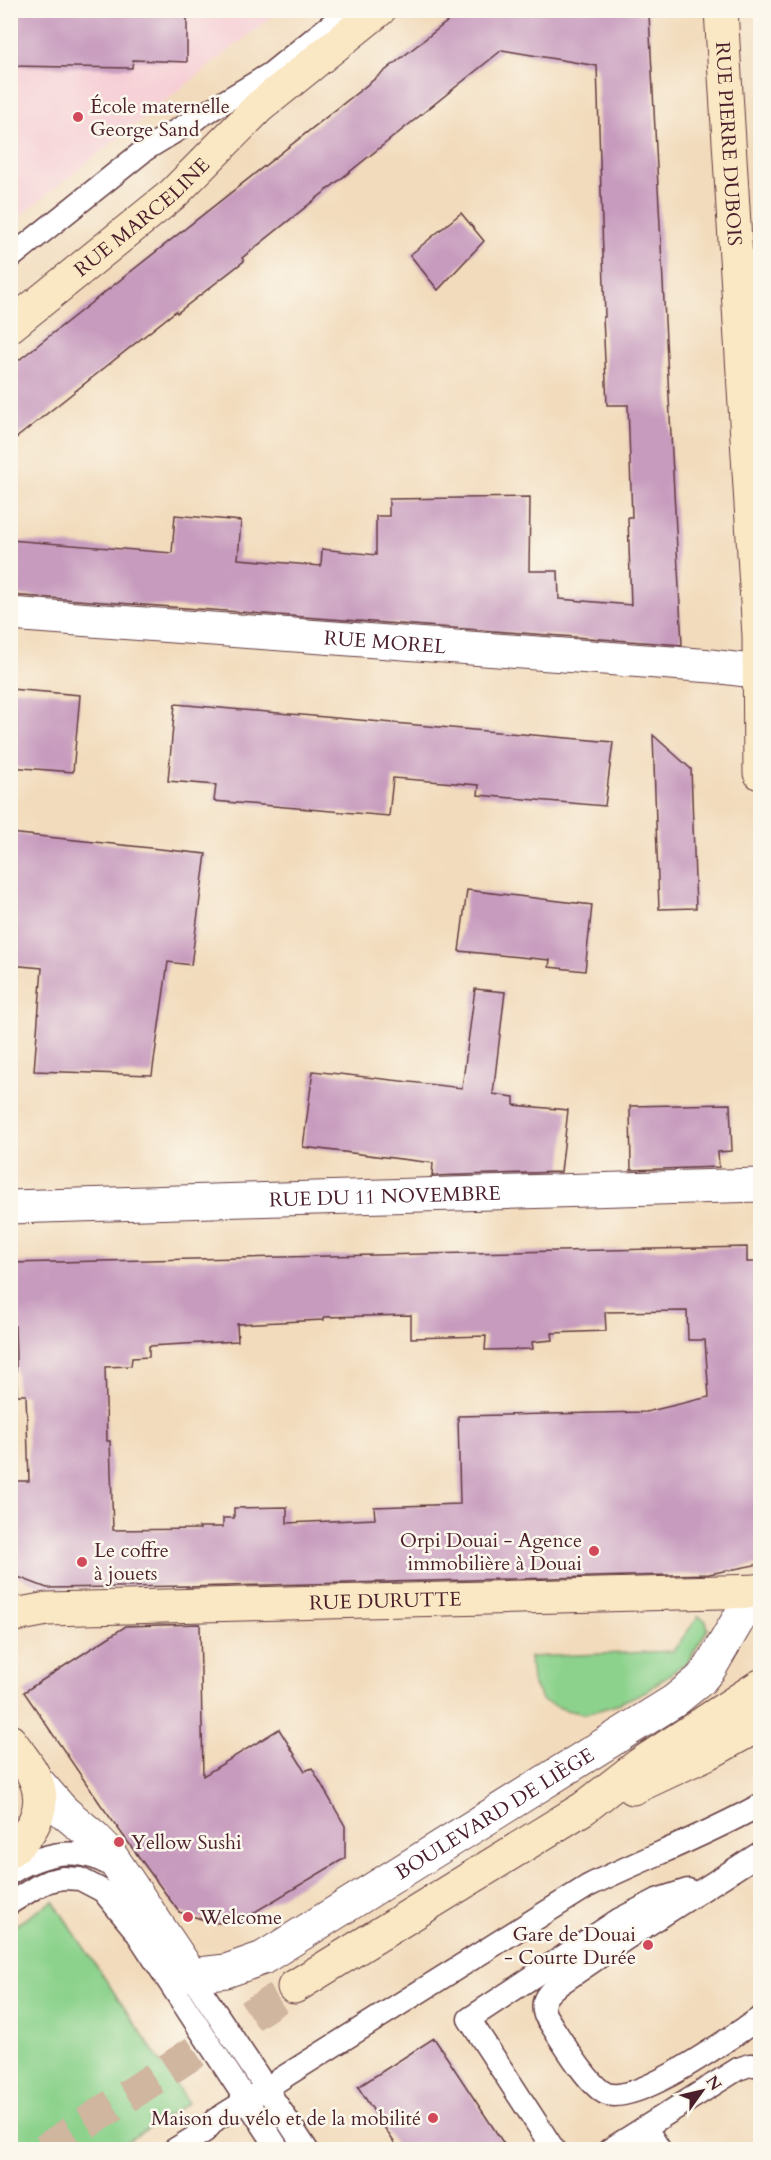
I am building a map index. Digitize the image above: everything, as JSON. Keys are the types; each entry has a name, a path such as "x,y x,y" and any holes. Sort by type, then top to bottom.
{"street":[{"name":"RUE MARCELINE","path":"10,326 173,194 259,107 379,10"},
{"name":"RUE PIERRE DUBOIS","path":"721,10 749,280 759,636 760,773"},
{"name":"RUE MOREL","path":"10,614 759,671"},
{"name":"RUE DU 11 NOVEMBRE","path":"10,1207 760,1185"},
{"name":"RUE DURUTTE","path":"10,1616 47,1609 758,1591"},
{"name":"BOULEVARD DE LIÈGE","path":"191,1975 226,1971 263,1958 674,1701 700,1680 710,1668 758,1591"},
{"name":"BOULEVARD DE LIÈGE","path":"294,1987 584,1808 639,1765 760,1686"},
{"name":"BOULEVARD DE LIÈGE","path":"584,1808 714,1750 760,1724"},
{"path":"10,1741 36,1780 63,1811 101,1844 191,1975"},
{"path":"10,1850 25,1838 35,1821 40,1803 36,1780"}],"lane":[{"path":"10,258 146,149 270,74 349,10"},
{"path":"174,2150 205,2131 215,2120 588,1886 720,1827 760,1805"},
{"path":"760,1852 555,1988 547,1994 542,2005 545,2015 590,2081 606,2094 626,2095 654,2085 760,2018"},
{"path":"10,1874 42,1857 68,1853 103,1861 117,1870 130,1884"},
{"path":"10,1903 36,1887 63,1878 80,1879 103,1891 135,1930 257,2094 307,2150"},
{"path":"554,2150 468,2019 637,1909 718,1880"},
{"path":"191,1975 257,2094 279,2150"},
{"path":"609,2150 738,2069 760,2065"},
{"path":"645,2127 660,2150"}],"shaded area":[{"name":"École maternelle George Sand","path":"11,11 279,11 11,223"}],"green space":[{"path":"699,1616 706,1621 708,1629 688,1661 646,1691 613,1706 585,1714 566,1710 543,1701 532,1682 530,1657 673,1651"},
{"path":"53,1901 188,2103 115,2149 11,2149 11,1928"}],"building":[{"path":"10,10 187,10 187,62 133,60 132,68 10,66"},
{"path":"462,10 621,10 649,15 682,645 10,595 10,540 172,553 175,515 241,521 238,559 321,566 322,549 376,555 376,516 389,516 389,499 530,497 529,571 558,571 559,599 631,605 628,517 632,517 628,405 607,405 597,66 502,50 242,258 244,261 177,313 176,311 10,443 10,367"},
{"path":"461,213 484,241 438,290 410,255"},
{"path":"10,689 80,695 73,772 10,767"},
{"path":"175,704 613,742 605,806 478,795 479,785 393,778 389,816 214,801 216,785 168,781"},
{"path":"653,735 691,769 696,908 659,909"},
{"path":"10,833 206,854 191,965 168,962 152,1075 34,1071 42,968 10,965"},
{"path":"467,890 592,905 585,971 549,967 550,960 459,951"},
{"path":"475,989 505,992 493,1094 514,1097 514,1105 568,1110 561,1172 432,1176 433,1163 303,1147 313,1071 462,1088"},
{"path":"730,1104 732,1151 718,1152 719,1167 631,1170 630,1106"},
{"path":"747,1247 747,1262 760,1262 760,1564 709,1574 187,1587 47,1588 10,1574 10,1481 29,1481 26,1395 17,1395 15,1326 10,1326 10,1263","holes":["687,1311 688,1340 705,1340 709,1397 646,1412 458,1416 460,1504 374,1507 375,1519 287,1523 287,1507 234,1508 234,1518 223,1518 223,1527 113,1530 105,1367 131,1366 132,1358 149,1357 149,1346 238,1341 237,1324 324,1320 324,1317 411,1315 411,1338 486,1336 485,1350 533,1349 532,1342 553,1340 552,1333 606,1331 605,1312"]},
{"path":"200,1624 203,1776 279,1729 305,1771 312,1768 345,1826 345,1858 238,1922 214,1923 179,1912 101,1805 24,1692 126,1626"},
{"name":"Maison du vélo et de la mobilité","path":"434,2038 508,2150 399,2150 358,2087"}],"tunnel":[{"path":"45,2150 294,1987"}],"place":[{"name":"École maternelle George Sand","path":"78,117"},
{"name":"Orpi Douai - Agence immobilière à Douai","path":"594,1551"},
{"name":"Le coffre à jouets","path":"82,1562"},
{"name":"Yellow Sushi","path":"119,1842"},
{"name":"Welcome","path":"188,1917"},
{"name":"Gare de Douai - Courte Durée","path":"648,1945"},
{"name":"Maison du vélo et de la mobilité","path":"433,2118"}]}
